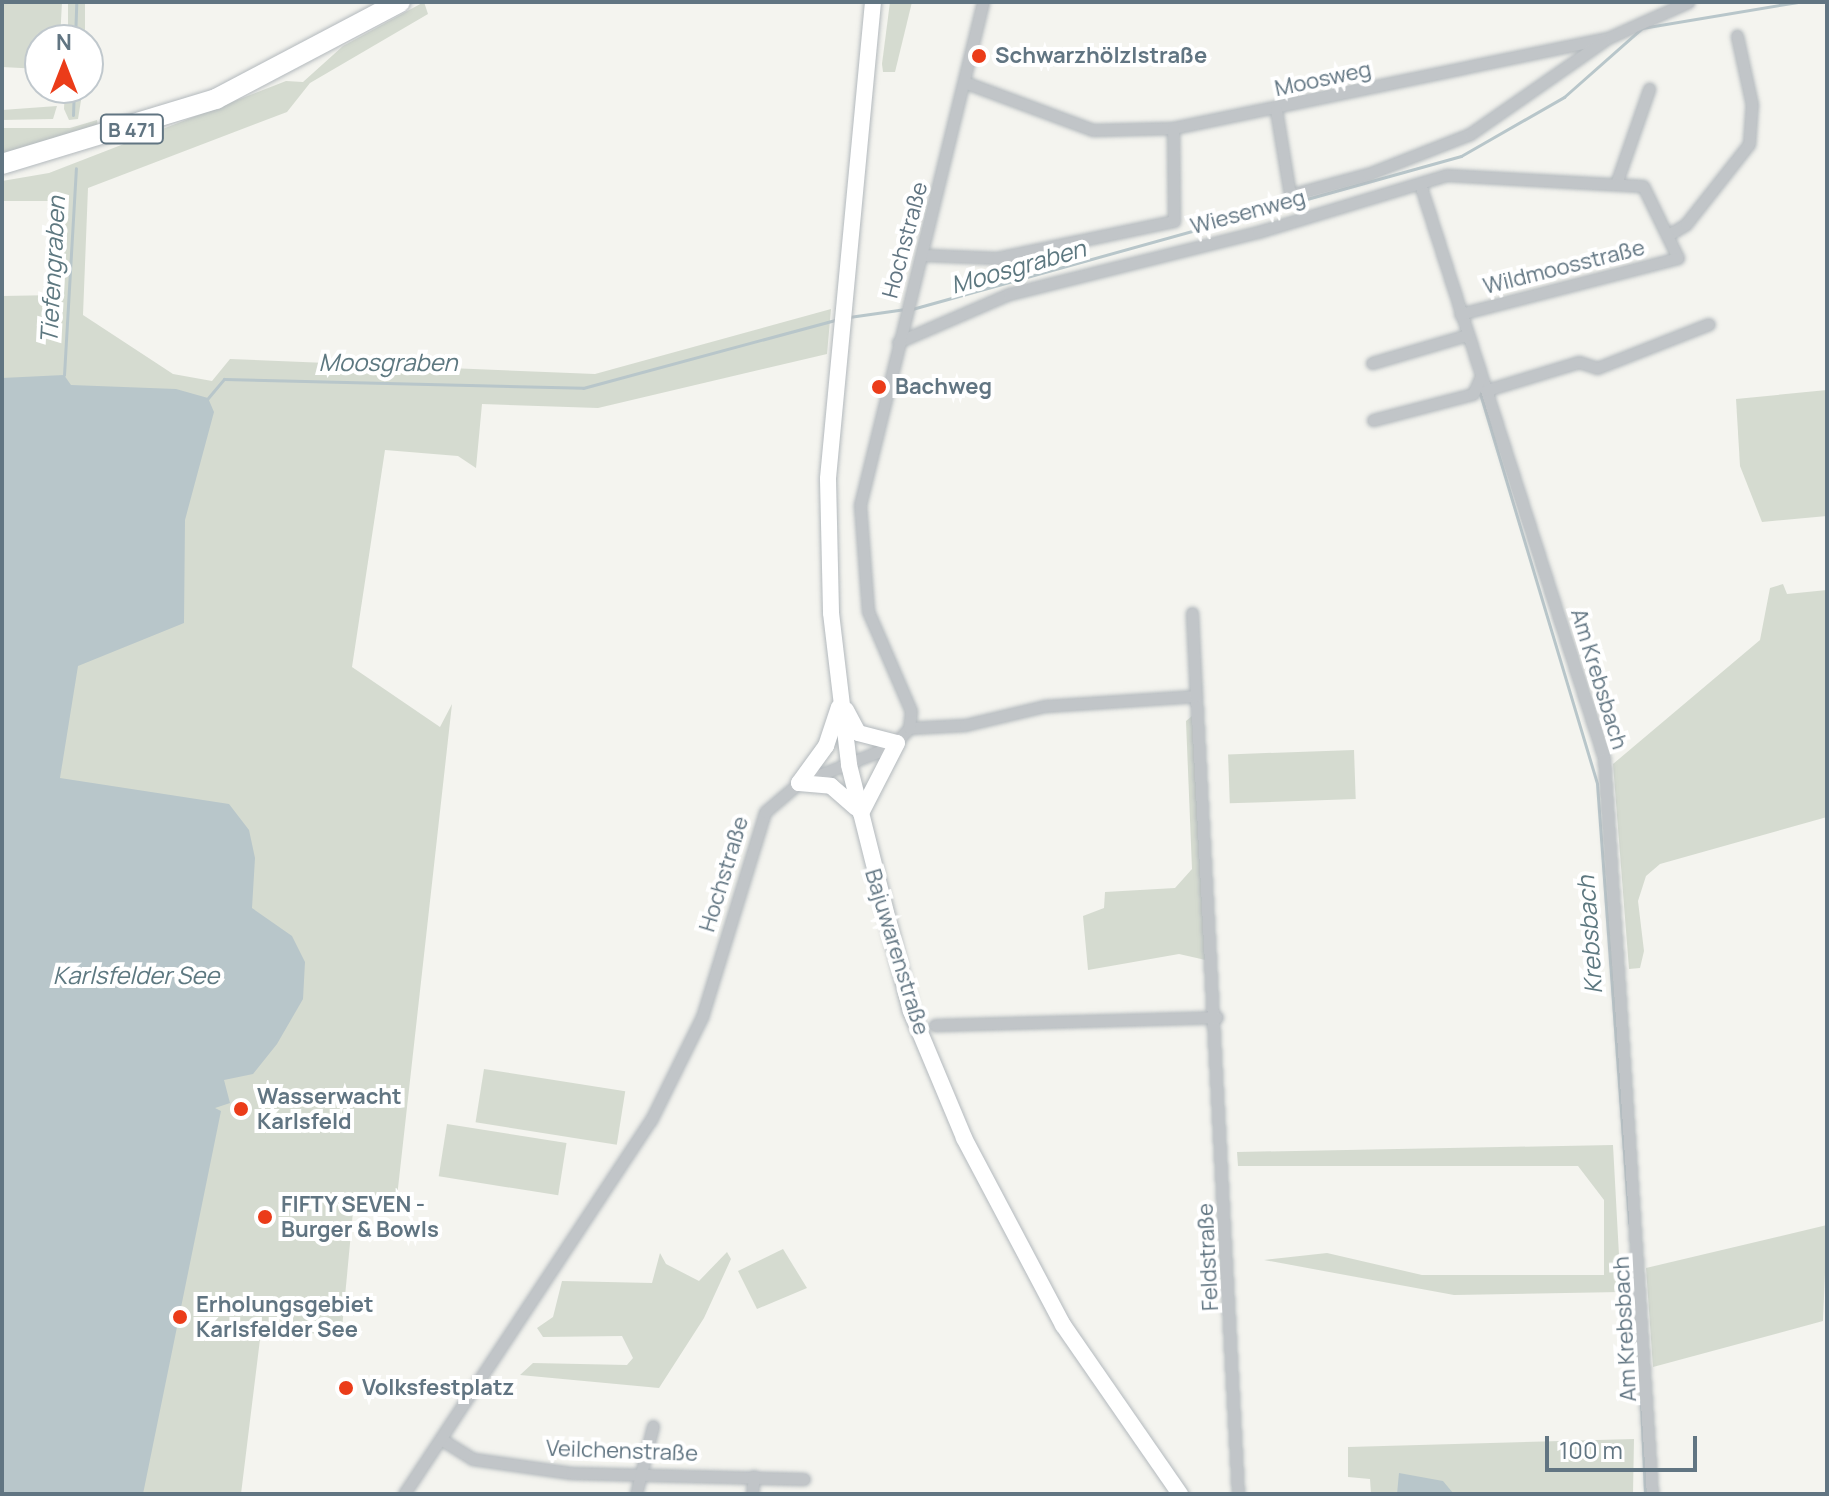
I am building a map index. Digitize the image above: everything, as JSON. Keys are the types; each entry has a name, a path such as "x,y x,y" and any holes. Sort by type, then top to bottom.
{"highway":[{"name":"B 471","path":"2,164 216,99 400,2"}],"main road":[{"name":"Bajuwarenstraße","path":"873,2 841,306 828,479 840,694 849,765 911,1011 964,1138 1063,1325 1180,1494"},
{"path":"799,783 831,786 860,815 897,743 858,733 840,694"},
{"path":"799,783 826,746 840,694"}],"street":[{"name":"Hochstraße","path":"404,1494 444,1441 651,1120 702,1017 761,819 799,783 897,743 909,728 911,711 868,611 858,540 864,476 910,296 925,255 983,2"},
{"name":"Moosweg","path":"964,82 1093,130 1173,128 1276,110 1608,38 1684,3"},
{"path":"1668,235 1686,224 1749,144 1752,105 1737,36"},
{"path":"1276,110 1290,195 1368,174 1470,134 1608,38"},
{"path":"1572,46 1579,60"},
{"path":"1616,184 1649,89"},
{"path":"925,255 997,258 1174,221 1173,128"},
{"name":"Wiesenweg","path":"898,342 1009,294 1447,175 1643,186 1678,258"},
{"name":"Am Krebsbach","path":"1420,184 1604,758 1652,1494"},
{"name":"Wildmoosstraße","path":"1460,314 1678,258"},
{"path":"1487,390 1579,362 1597,368 1709,324"},
{"path":"1372,363 1467,335"},
{"path":"1373,420 1473,394 1480,378"},
{"name":"Feldstraße","path":"1192,613 1217,1017 1238,1494"},
{"path":"909,728 965,725 1045,706 1196,696"},
{"path":"935,1025 1217,1017"},
{"path":"636,1494 653,1426"},
{"name":"Veilchenstraße","path":"444,1441 473,1459 571,1473 804,1479"},
{"path":"752,1494 754,1476"}],"shaded area":[{"path":"2,2 62,2 61,24 24,24 24,68 2,67"},
{"path":"68,2 85,2 85,24 68,24"},
{"path":"424,2 428,14 310,83 287,112 88,188 83,315 173,374 212,381 230,359 595,374 831,309 827,354 598,408 482,404 476,468 458,456 385,450 352,667 440,727 452,704 396,1206 354,1201 341,1339 262,1323 241,1494 2,1494 2,296 58,295 61,201 2,201 2,181 49,173 286,81 303,82 343,46"},
{"path":"890,2 912,2 895,72 883,72 882,64"},
{"path":"64,104 80,104 78,119 69,120"},
{"path":"57,106 53,119 2,120 2,110"},
{"path":"97,120 98,129 2,154 2,128 70,128"},
{"path":"1827,390 1827,516 1762,522 1740,466 1736,399"},
{"path":"1783,584 1787,594 1827,590 1827,817 1660,864 1646,876 1638,901 1644,951 1640,968 1629,969 1613,764 1760,640 1770,588"},
{"path":"1192,716 1210,961 1179,954 1088,970 1083,916 1104,908 1105,892 1175,888 1192,869 1186,721"},
{"path":"1354,750 1356,799 1230,803 1228,754"},
{"path":"484,1069 625,1091 617,1145 476,1122"},
{"path":"447,1124 567,1143 558,1195 439,1176"},
{"path":"1613,1145 1621,1292 1454,1295 1264,1260 1327,1253 1422,1275 1604,1275 1604,1200 1578,1166 1238,1166 1237,1152"},
{"path":"1827,1225 1823,1321 1653,1367 1646,1268"},
{"path":"783,1249 807,1288 757,1309 738,1271"},
{"path":"727,1252 731,1259 704,1318 659,1388 520,1375 533,1363 627,1365 633,1358 622,1336 543,1337 537,1328 553,1317 562,1281 652,1283 660,1253 666,1264 699,1281"},
{"path":"1634,1439 1633,1494 1371,1494 1370,1479 1348,1477 1348,1447"}],"water":[{"name":"Karlsfelder See","path":"64,375 71,385 176,389 208,398 214,412 185,520 184,623 78,666 60,778 229,804 249,830 255,858 252,908 292,936 305,962 303,999 277,1044 253,1074 224,1080 230,1103 215,1108 221,1111 143,1494 2,1494 2,378"},
{"path":"1399,1473 1443,1481 1453,1493 1397,1494"}],"waterway":[{"name":"Tiefengraben","path":"75,24 76,2"},
{"name":"Moosgraben","path":"912,309 1461,156 1564,97 1642,28 1798,2"},
{"name":"Tiefengraben","path":"73,104 73,115"},
{"name":"Tiefengraben","path":"64,375 76,168"},
{"name":"Moosgraben","path":"849,317 905,309"},
{"name":"Moosgraben","path":"208,398 224,379 583,388 838,319"},
{"name":"Krebsbach","path":"1479,390 1597,784 1629,1223"},
{"name":"Krebsbach","path":"1641,1402 1645,1494"}],"place":[{"name":"Schwarzhölzlstraße","path":"979,56"},
{"name":"Bachweg","path":"879,387"},
{"name":"Wasserwacht Karlsfeld","path":"241,1109"},
{"name":"FIFTY SEVEN - Burger & Bowls","path":"265,1217"},
{"name":"Erholungsgebiet Karlsfelder See","path":"180,1317"},
{"name":"Volksfestplatz","path":"346,1388"}]}
